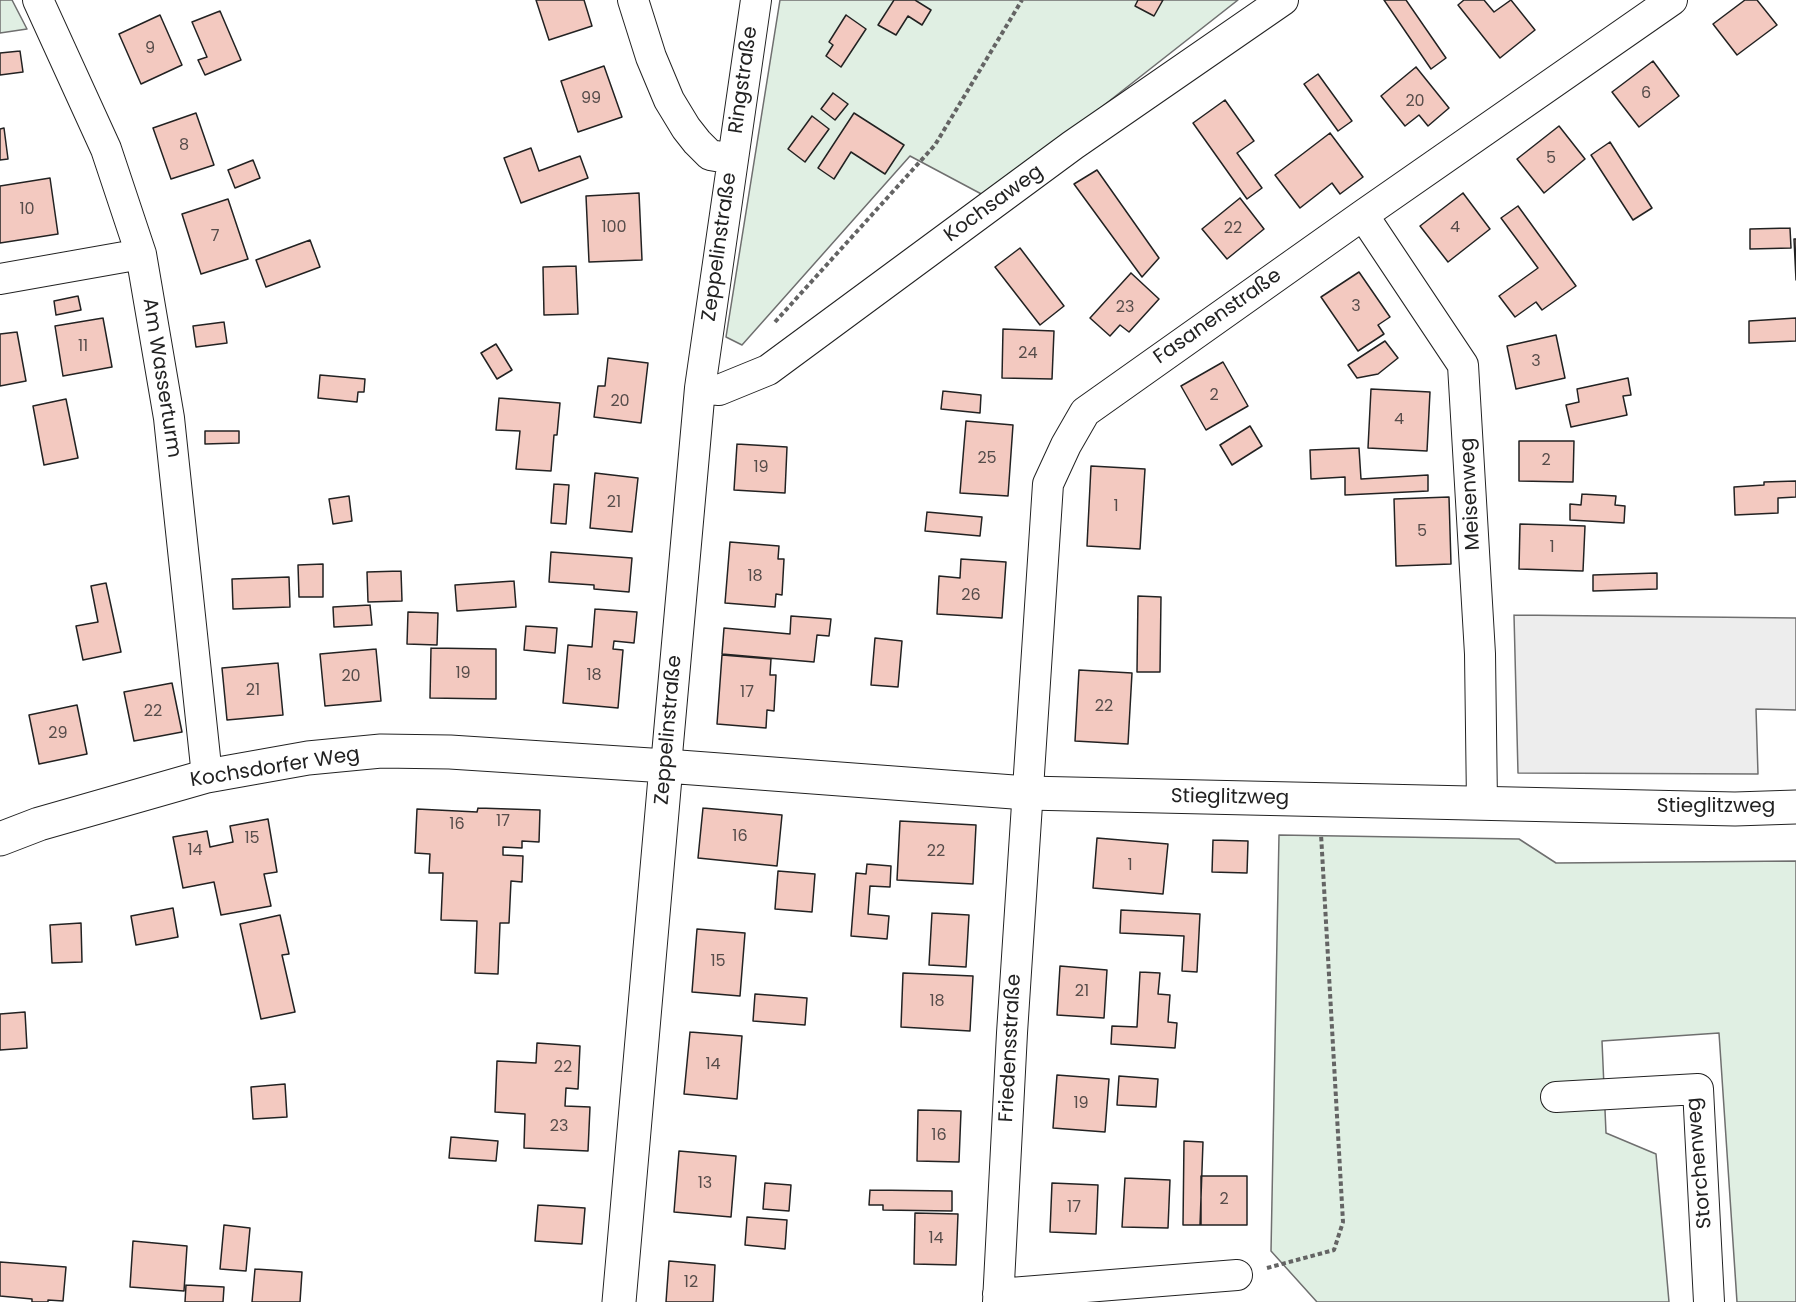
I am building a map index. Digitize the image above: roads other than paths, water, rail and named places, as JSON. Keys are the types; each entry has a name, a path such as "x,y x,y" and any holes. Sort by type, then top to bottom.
{"street":[{"name":"Am Wasserturm","path":"38,0 106,149 141,254 169,418 207,776"},
{"path":"633,0 651,57 686,128 710,154 733,159"},
{"name":"Ringstraße","path":"733,159 756,0"},
{"name":"Kochsaweg","path":"700,388 719,390 768,370 1073,146 1282,0"},
{"name":"Fasanenstraße","path":"1027,793 1048,484 1066,445 1085,412 1672,0"},
{"name":"Zeppelinstraße","path":"619,1302 700,388 733,159"},
{"name":"Meisenweg","path":"1363,215 1463,365 1480,654 1482,804"},
{"path":"0,279 141,254"},
{"name":"Kochsdorfer Weg","path":"0,839 39,824 207,776 308,758 381,751 666,765"},
{"name":"Stieglitzweg","path":"666,765 1027,793 1735,809 1796,807"},
{"name":"Friedensstraße","path":"998,1298 1027,793"},
{"name":"Storchenweg","path":"1556,1097 1698,1089 1709,1302"},
{"path":"998,1298 1236,1275"}]}
